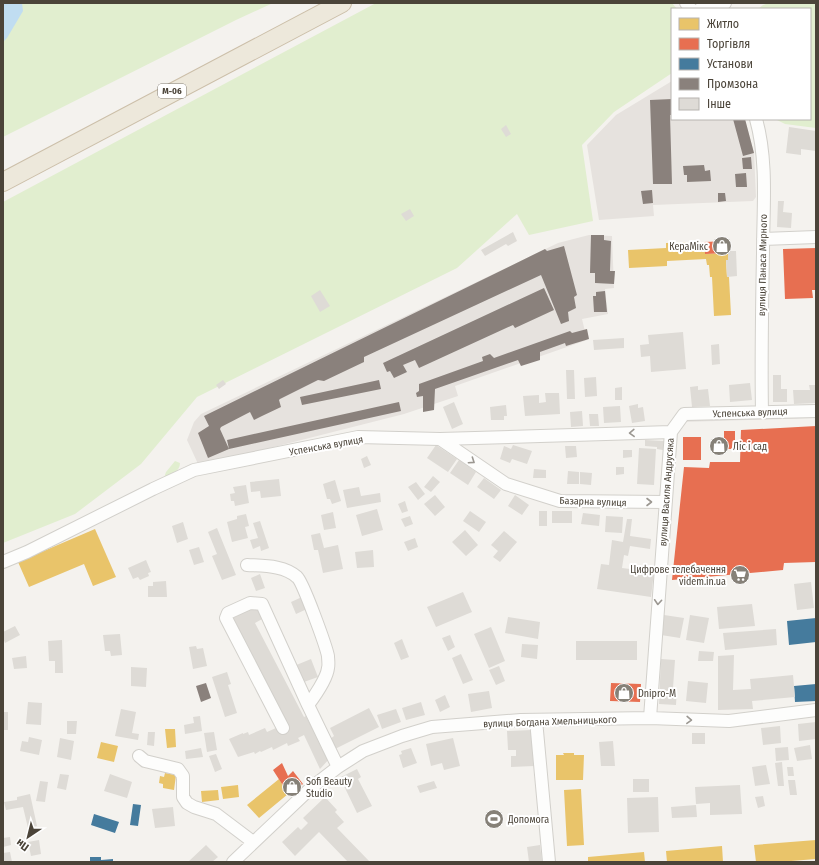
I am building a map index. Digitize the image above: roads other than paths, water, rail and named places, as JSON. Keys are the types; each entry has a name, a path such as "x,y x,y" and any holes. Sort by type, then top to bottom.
{"highway":[{"name":"М-06","path":"3,182 342,3"}],"street":[{"path":"704,8 726,3"},
{"name":"вулиця Панаса Мирного","path":"756,120 763,156 761,324 762,412"},
{"path":"763,239 816,236"},
{"name":"Успенська вулиця","path":"684,414 816,411"},
{"name":"вулиця Василя Андрусяка","path":"650,718 671,432 684,414"},
{"name":"Успенська вулиця","path":"3,562 27,552 194,470 358,437 440,439 671,432"},
{"name":"Базарна вулиця","path":"440,439 506,484 560,502 666,502"},
{"path":"247,565 276,567 288,571 297,577 304,588 328,655 328,668 316,695 308,705"},
{"path":"283,728 226,618 228,613 250,603 262,604 338,767"},
{"name":"вулиця Богдана Хмельницького","path":"233,862 312,787 338,767 363,751 402,736 432,727 536,720 650,718 729,721 816,710"},
{"path":"536,720 549,862"},
{"path":"139,756 145,761 178,769 183,776 183,797 187,803 194,807 216,814 253,842"}],"water":[{"path":"3,3 22,3 23,11 3,42"}],"place":[{"name":"КераМікс","path":"722,246"},
{"name":"Ліс і сад","path":"719,446"},
{"name":"Цифрове телебачення videm.in.ua","path":"740,575"},
{"name":"Dnipro-M","path":"624,693"},
{"name":"Sofi Beauty Studio","path":"292,787"},
{"name":"Допомога","path":"494,819"}]}
